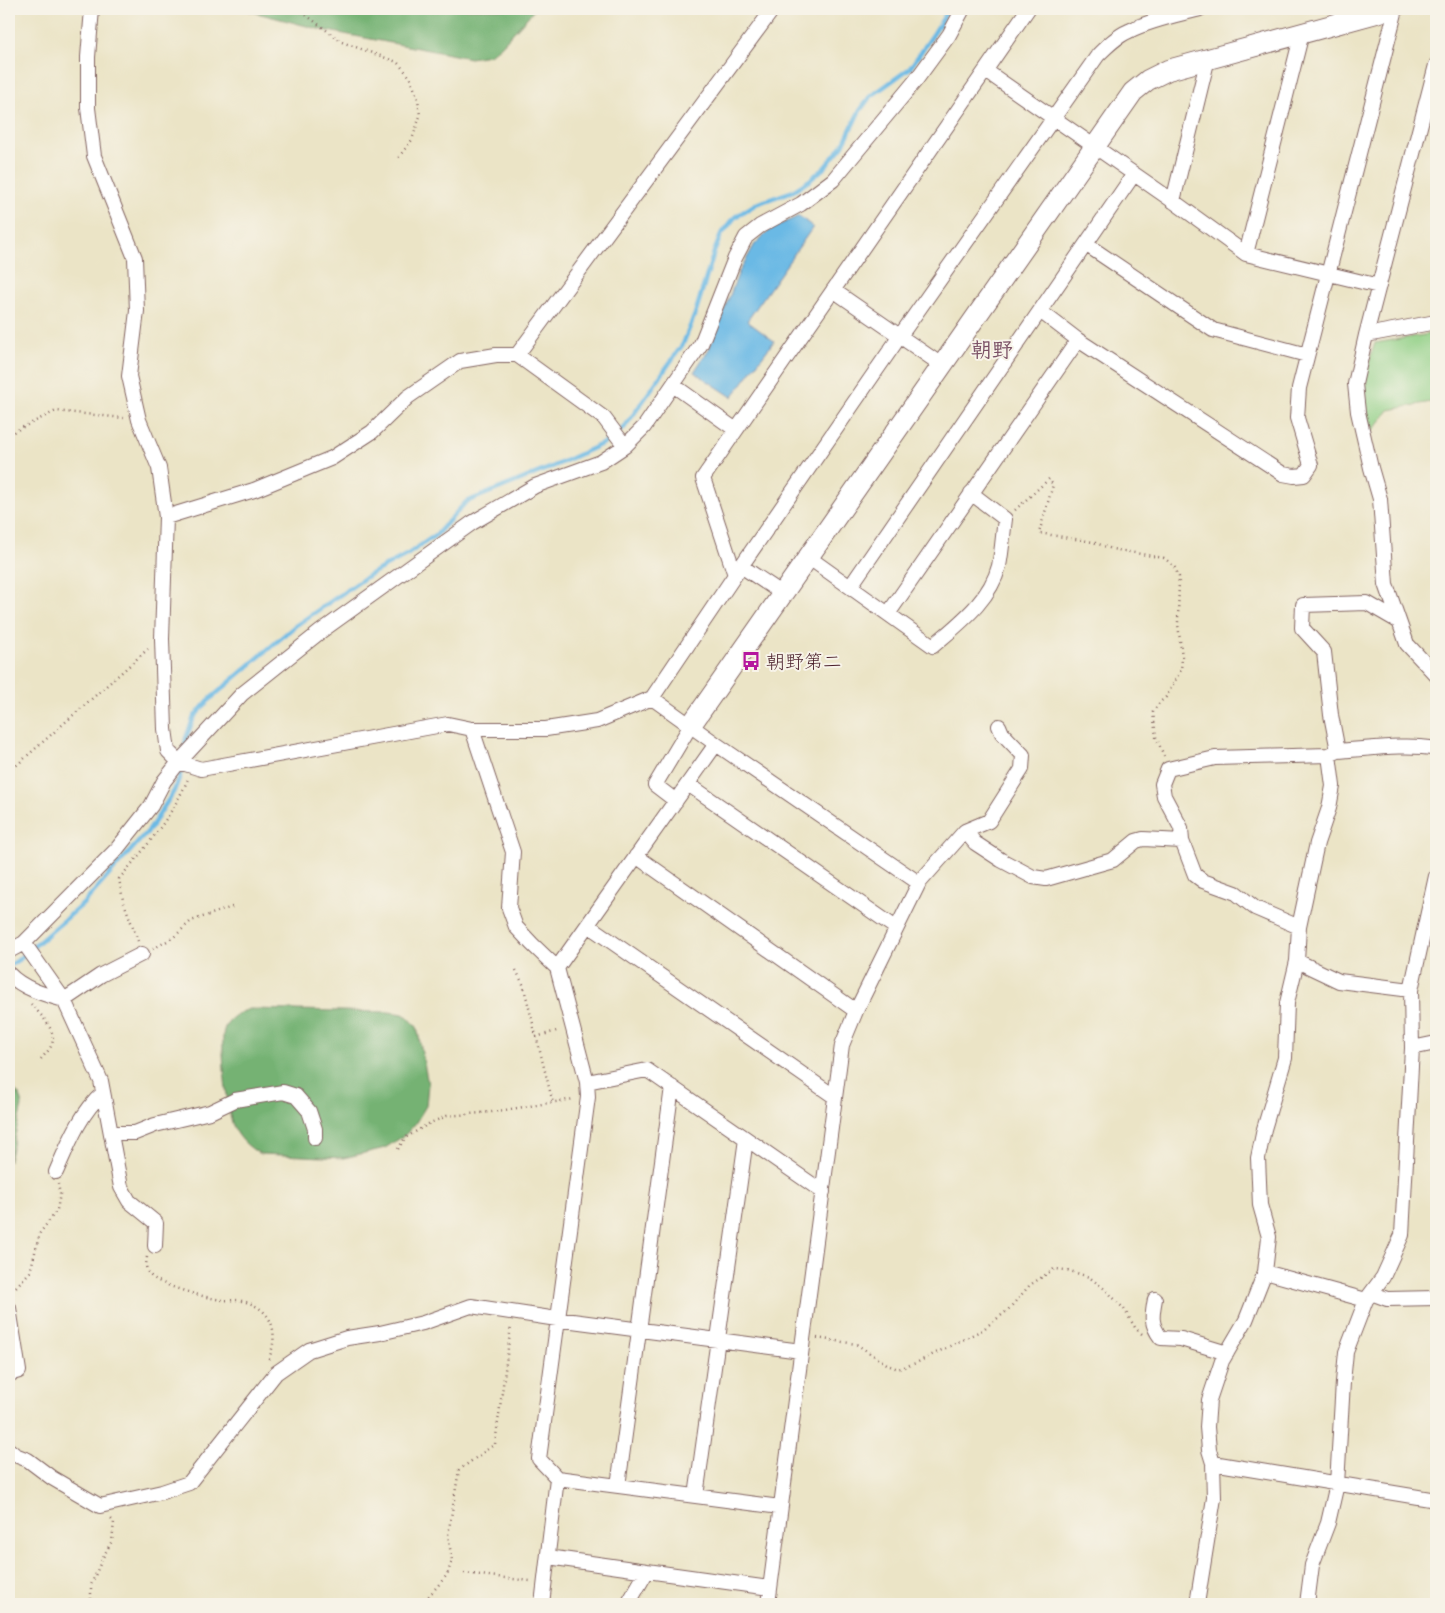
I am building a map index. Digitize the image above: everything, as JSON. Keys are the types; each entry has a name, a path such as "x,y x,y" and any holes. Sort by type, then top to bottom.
{"street":[{"path":"92,9 88,57 88,108 94,156 134,258 137,311 129,376 139,420 159,468 166,516 162,639 164,729 168,751 179,762 201,769 448,724 472,728 546,728 597,720 652,698 900,336 1098,55 1127,31 1150,22 1200,9"},
{"path":"517,355 773,9"},
{"path":"9,951 24,943 116,850 151,806 164,781 179,762 242,694 344,614 472,523 536,486 601,462 625,446 644,427 700,344 735,258 746,237 760,226 801,204 833,180 916,80 948,35 963,9"},
{"path":"783,594 738,570 702,478 1028,9"},
{"path":"676,801 655,785 691,726 1133,92 1148,80 1168,70 1391,9"},
{"path":"1040,311 1078,340 1283,474 1304,475 1311,465 1298,418 1299,388 1396,9"},
{"path":"1246,254 1302,34"},
{"path":"1173,201 1208,58"},
{"path":"1436,65 1432,96 1379,286 1355,384 1358,412 1380,499 1386,584 1407,644 1436,675"},
{"path":"986,71 1246,254 1379,286"},
{"path":"850,587 1087,245 1134,174"},
{"path":"1087,245 1213,330 1307,354"},
{"path":"833,290 942,366"},
{"path":"1366,335 1436,322"},
{"path":"888,614 1078,340"},
{"path":"166,516 254,490 332,458 372,432 408,398 460,362 496,354 517,355 604,418 625,446"},
{"path":"673,385 736,430"},
{"path":"808,557 933,646 972,612 990,587 999,566 1005,519 971,494"},
{"path":"1197,1604 1214,1498 1213,1463 1209,1450 1207,1427 1209,1400 1222,1361 1246,1320 1266,1272 1269,1237 1260,1205 1258,1158 1284,1058 1287,1003 1296,961 1299,927 1317,842 1329,808 1333,786 1332,715 1324,652 1302,628 1303,605 1367,603 1398,621"},
{"path":"652,698 920,884"},
{"path":"768,1604 842,1045 856,1011 896,928 920,884 965,831 989,821 1022,769 1023,754 1002,732 999,726"},
{"path":"472,728 513,852 509,908 516,926 557,968 587,1082 588,1098 538,1459 558,1478 780,1507"},
{"path":"557,968 589,926 636,856 716,744"},
{"path":"1299,927 1255,908 1236,893 1203,881 1195,875 1182,842 1181,828 1164,796 1162,784 1168,769 1215,758 1334,753 1425,746 1436,749"},
{"path":"688,784 896,928"},
{"path":"965,831 975,843 1001,860 1033,877 1046,879 1113,860 1136,841 1143,839 1182,842"},
{"path":"636,856 856,1011"},
{"path":"1307,1604 1312,1566 1328,1522 1337,1484 1346,1352 1369,1297 1383,1277 1402,1235 1412,1048 1411,990 1436,876"},
{"path":"589,926 835,1097"},
{"path":"24,943 64,1000 101,1080 121,1187 129,1201 156,1223 155,1246"},
{"path":"12,978 43,994 64,1000 101,975 142,954"},
{"path":"1296,961 1339,981 1411,990"},
{"path":"1412,1048 1436,1043"},
{"path":"587,1082 647,1070 823,1192"},
{"path":"618,1486 672,1088"},
{"path":"111,1133 135,1133 155,1125 210,1112 235,1100 283,1092 296,1096 309,1111 315,1129 315,1138"},
{"path":"56,1172 70,1140 94,1101 103,1093"},
{"path":"696,1496 746,1139"},
{"path":"1266,1272 1369,1297 1387,1299 1436,1298"},
{"path":"1155,1299 1151,1316 1156,1331 1161,1338 1181,1339 1217,1348 1227,1353"},
{"path":"9,1450 100,1506 162,1492 189,1483 276,1373 309,1350 347,1338 380,1333 422,1323 471,1306 801,1352"},
{"path":"9,1308 19,1371 9,1374"},
{"path":"1213,1463 1436,1500"},
{"path":"542,1604 558,1478"},
{"path":"548,1557 770,1588"},
{"path":"628,1604 646,1571"}],"path":[{"path":"298,9 342,42 397,62 410,77 418,99 420,116 412,140 398,158"},
{"path":"9,434 56,411 139,420"},
{"path":"1005,519 1049,479 1053,485 1039,533 1093,542 1112,549 1164,558 1174,566 1179,577 1178,624 1182,657 1181,670 1166,697 1158,703 1153,712 1156,737 1168,769"},
{"path":"9,772 145,650 162,639"},
{"path":"194,767 179,801 167,820 119,879 123,900 142,954 174,937 191,922 236,906"},
{"path":"516,970 523,984 553,1103"},
{"path":"12,978 18,991 44,1019 53,1035 52,1045 41,1059"},
{"path":"536,1037 573,1027"},
{"path":"398,1149 406,1138 430,1123 447,1116 492,1112 588,1098"},
{"path":"9,1294 30,1272 40,1233 57,1210 60,1194 56,1172"},
{"path":"155,1246 147,1256 146,1268 150,1276 162,1283 222,1300 241,1300 262,1308 270,1320 275,1336 266,1365"},
{"path":"803,1336 856,1344 890,1366 898,1369 916,1363 982,1330 1007,1311 1030,1285 1040,1277 1054,1270 1067,1270 1089,1277 1106,1290 1124,1309 1141,1334 1161,1338"},
{"path":"422,1604 447,1575 452,1561 448,1535 458,1470 495,1444 513,1312"},
{"path":"91,1604 91,1585 112,1541 114,1522 100,1506"},
{"path":"464,1573 544,1583"}],"green space":[{"path":"242,9 535,9 502,45 490,55 470,58 318,29"},
{"path":"1436,333 1436,401 1389,410 1371,433 1366,388 1368,367 1375,343"},
{"path":"250,1009 389,1012 403,1014 408,1017 417,1027 428,1084 426,1106 415,1124 405,1135 385,1148 344,1158 261,1154 247,1145 234,1128 230,1115 223,1061 223,1037 228,1022 238,1014"},
{"path":"9,1083 20,1096 22,1106 9,1161"}],"water":[{"path":"799,216 813,227 747,321 774,341 732,397 694,372 709,349 739,272 755,244 771,229"}],"waterway":[{"path":"184,751 186,738 194,717 209,700 295,626 369,575 408,554 437,534 466,502 552,467 604,443 624,428 683,344 721,235 735,217 756,204 793,191 825,167 843,145 859,112 870,97 910,68 949,9"},
{"path":"9,966 83,904 150,829 174,791 180,776 181,766"}],"place":[{"name":"朝野第二","path":"751,661"}],"district":[{"name":"朝野","path":"992,350"}]}
